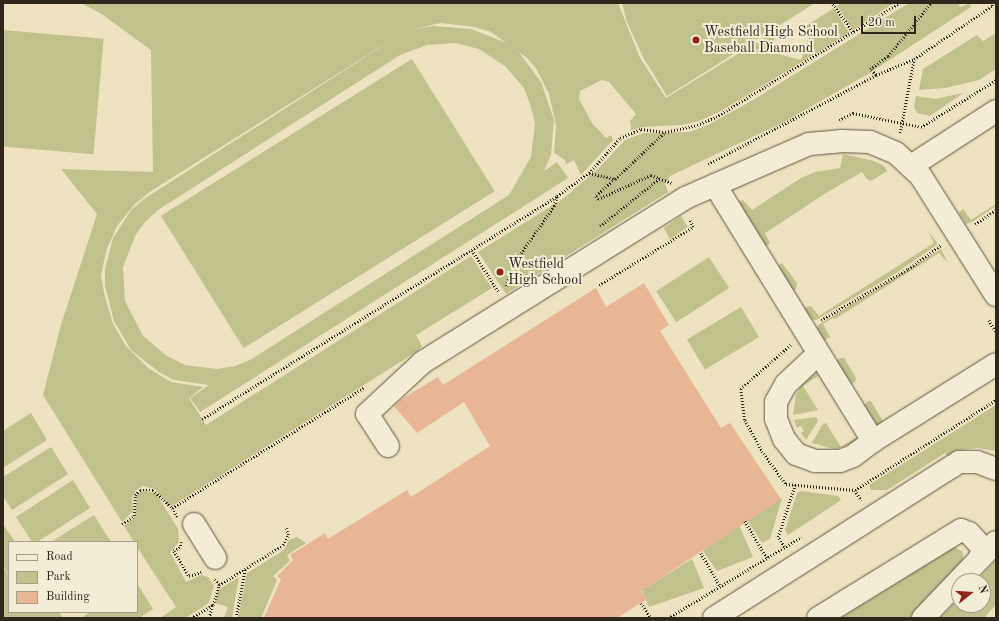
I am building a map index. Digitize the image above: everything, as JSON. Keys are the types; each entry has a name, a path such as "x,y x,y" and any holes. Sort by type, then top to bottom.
{"lane":[{"path":"903,159 996,111"},
{"path":"388,446 367,414 424,362 685,198 809,144 841,141 870,142 903,159 920,174 996,295"},
{"path":"715,185 873,441"},
{"path":"818,354 786,384 776,402 776,419 784,439 796,454 815,461 840,461 853,456 873,441 996,364"},
{"path":"714,618 952,466 960,462 977,462 996,469"},
{"path":"194,524 215,558"},
{"path":"818,618 961,530 969,533 980,545 982,551 979,560"},
{"path":"924,618 996,542"}],"path":[{"path":"202,419 557,196 589,173 620,138 641,129 665,132 697,125 716,117 854,33 899,3"},
{"path":"876,75 870,69 888,56 931,3"},
{"path":"706,165 876,75 914,59 992,6 992,3"},
{"path":"833,4 854,33"},
{"path":"903,159 914,59"},
{"path":"665,132 596,196 598,198 651,175 671,182 674,187"},
{"path":"589,173 615,179"},
{"path":"600,229 600,225 660,178"},
{"path":"671,182 678,179"},
{"path":"505,289 514,264 554,206 557,196"},
{"path":"968,228 996,210"},
{"path":"599,285 693,227 686,215 691,213"},
{"path":"819,321 908,269 944,242"},
{"path":"472,250 497,288"},
{"path":"989,320 996,332"},
{"path":"794,342 741,389 746,420 762,451 786,484 855,490 996,400"},
{"path":"784,547 778,537 795,484"},
{"path":"122,524 134,516 135,496 140,490 153,490 172,508"},
{"path":"855,490 861,500"},
{"path":"745,522 767,558"},
{"path":"219,585 283,545 288,535 286,528"},
{"path":"700,553 720,586"},
{"path":"236,618 245,569"},
{"path":"641,603 651,618"},
{"path":"209,618 213,605"}],"green space":[{"path":"81,3 618,3 640,58 666,98 778,29 770,52 801,60 809,36 800,33 803,28 834,8 849,33 721,111 699,121 682,125 643,127 631,130 630,121 636,114 609,82 602,80 580,91 579,99 592,123 606,138 611,135 613,140 581,175 574,160 566,164 565,160 554,153 556,125 549,94 536,68 519,52 541,82 554,120 551,155 544,171 557,162 568,178 200,412 190,398 209,385 174,380 159,372 131,350 114,321 105,286 105,269 113,238 131,210 144,199 401,34 151,191 135,204 117,226 106,251 101,276 104,293 113,324 126,346 148,368 171,382 203,387 189,398 206,425 471,256 492,288 416,335 422,346 416,352 172,506 168,505 155,489 143,486 136,490 132,498 133,511 122,522 43,395 61,325 97,214 61,169 153,172 151,50 100,13","holes":["441,23 475,27 491,32 512,47 504,42 471,29 433,26 414,29","455,43 479,49 505,66 524,88 535,123 531,157 509,195 250,360 235,366 217,369 185,365 167,356 143,336 125,301 123,267 136,234 146,221 158,210 400,55 427,45"]},
{"name":"Westfield High School Baseball Diamond","path":"622,3 815,3 667,96 643,57 627,22"},
{"path":"841,3 894,3 853,30 837,6"},
{"path":"909,3 958,3 960,7 970,3 971,7 868,74 784,122 670,176 665,184 668,192 506,294 478,252 564,198 598,169 625,140 644,133 689,132 708,125 753,100"},
{"path":"3,30 104,39 94,154 3,146"},
{"path":"996,33 996,69 979,80 945,88 919,90 923,69 977,35 983,41"},
{"path":"412,59 495,191 244,348 161,216"},
{"path":"963,93 930,116 917,113 914,107 916,96 935,99"},
{"path":"843,154 874,161 884,166 887,171 871,181 867,179 862,172 826,193 765,233 770,243 765,247 737,203 743,200 752,210 801,178 815,172 840,168"},
{"path":"996,204 996,206 972,222 966,224 959,213 963,209 971,220"},
{"path":"681,216 688,227 670,239 664,229"},
{"path":"928,231 938,244 898,272 816,320 808,319 804,310 807,307 811,306 819,316 934,243"},
{"path":"941,249 948,263 939,253 835,319 833,318 823,324 830,337 822,342 816,332 818,325"},
{"path":"709,257 729,288 676,322 656,291"},
{"path":"782,263 797,283 796,289 792,290 777,267"},
{"path":"741,307 759,337 705,369 687,339"},
{"path":"840,358 844,358 856,378 855,382 851,384 836,361"},
{"path":"817,373 818,376 803,386 818,410 793,415 796,394 804,381"},
{"path":"868,401 871,401 884,423 877,426 863,406"},
{"path":"996,405 996,451 978,448 960,450 948,457 945,453 887,490 871,490 869,485"},
{"path":"31,413 47,440 3,468 3,431"},
{"path":"816,417 818,421 806,440 801,433 804,431 801,426 797,428 794,420"},
{"path":"826,423 841,447 855,438 858,440 840,448 834,449 812,443 822,425"},
{"path":"51,447 68,474 12,510 3,496 3,477"},
{"path":"73,480 90,508 39,541 31,541 16,517"},
{"path":"142,490 156,493 178,529 179,542 170,552 186,582 201,575 208,577 214,586 209,603 185,618 160,618 176,607 138,549 138,541 133,541 124,526 135,517 137,495"},
{"path":"801,491 838,496 841,500 788,535 785,530 797,493"},
{"path":"782,498 770,539 762,543 747,520"},
{"path":"94,515 110,541 53,541"},
{"path":"3,524 14,541 8,541 8,574 3,566"},
{"path":"739,525 753,557 717,571 703,551 707,548 706,546"},
{"path":"297,537 306,543 287,555 290,561 273,576 277,580 261,618 238,618 247,573 284,550 289,540"},
{"path":"954,547 963,552 963,562 909,618 841,618"},
{"path":"692,559 704,588 649,607 642,590"},
{"path":"996,560 996,605 991,610 991,573 984,573"},
{"path":"3,567 8,574 8,613 60,613 63,618 3,618"},
{"path":"239,577 232,618 224,618 228,607 215,603 218,590"},
{"path":"138,585 153,609 139,618 81,618 88,613 138,613"},
{"path":"951,607 951,613 989,613 984,618 940,618"}],"building":[{"path":"644,283 669,325 660,331 721,428 730,423 781,499 641,591 647,599 617,618 264,618 281,579 277,576 293,560 290,555 325,533 328,539 407,490 411,497 490,446 464,402 417,433 394,406 402,399 438,377 443,385 596,288 606,307"}],"place":[{"name":"Westfield High School Baseball Diamond","path":"696,40"},
{"name":"Westfield High School","path":"500,272"}]}
